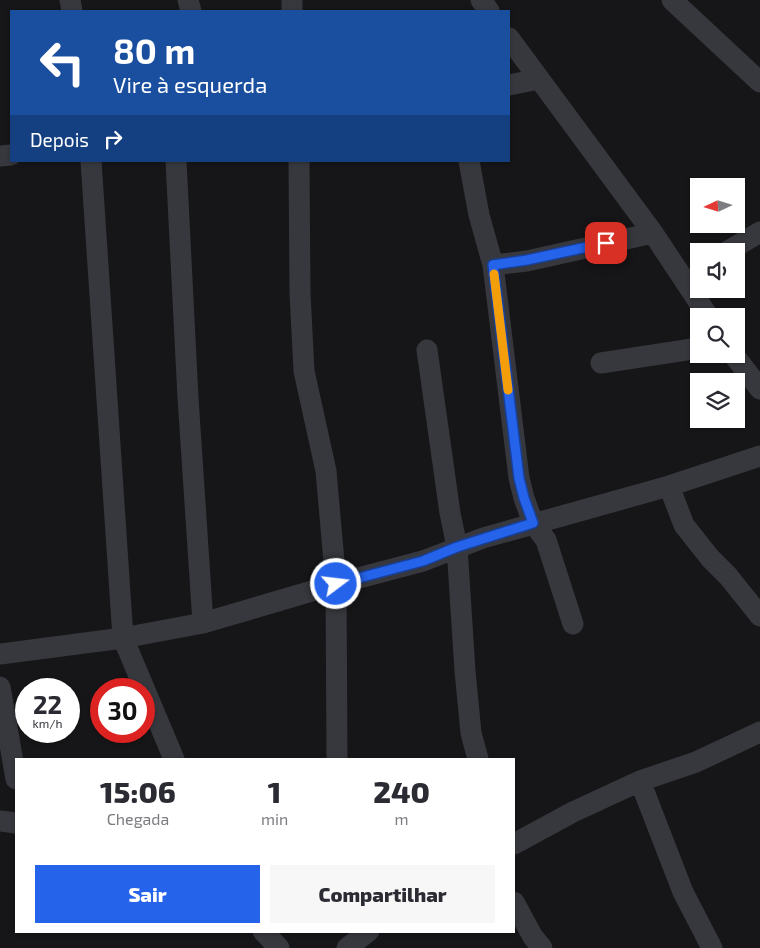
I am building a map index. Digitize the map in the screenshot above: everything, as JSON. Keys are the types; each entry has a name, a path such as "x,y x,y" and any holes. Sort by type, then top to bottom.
{"street":[{"path":"672,0 760,82"},
{"path":"510,39 653,233 690,273"},
{"path":"510,86 539,79"},
{"path":"90,162 123,638 174,758"},
{"path":"176,162 188,398 203,623"},
{"path":"299,162 300,293 304,371 326,472 336,584 337,758"},
{"path":"468,162 493,265 519,478 533,523 546,540 573,624"},
{"path":"741,243 760,232"},
{"path":"493,265 527,260 653,233"},
{"path":"601,363 690,349"},
{"path":"427,350 450,513 457,547 465,671 472,733 478,758"},
{"path":"740,363 760,389"},
{"path":"0,654 123,638 203,623 423,561 457,547 533,523 669,486 760,456"},
{"path":"669,486 684,525 760,616"},
{"path":"0,688 15,773"},
{"path":"515,843 573,812 640,781 696,762 760,732"},
{"path":"640,781 683,892 712,948"},
{"path":"0,821 15,823"},
{"path":"515,904 533,937 542,948"},
{"path":"264,933 279,948"},
{"path":"346,948 366,933"}],"slow traffic":[{"path":"494,274 508,390"}],"route":[{"path":"336,584 423,561 483,538 533,523 519,478 493,265 527,260 606,243"}]}
